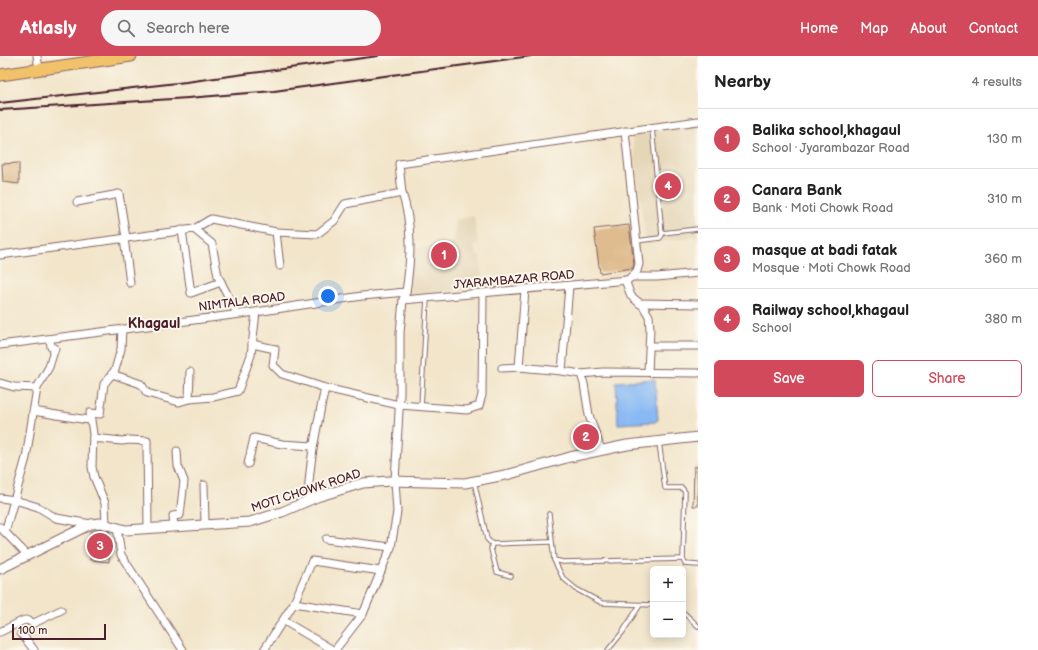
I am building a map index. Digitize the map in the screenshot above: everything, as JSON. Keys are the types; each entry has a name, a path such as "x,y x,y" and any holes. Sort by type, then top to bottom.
{"main road":[{"path":"0,75 131,56"}],"street":[{"path":"38,56 39,69"},
{"path":"284,621 334,650 363,614 391,547 397,512 395,481 399,405 400,333 403,300 406,292 410,240 408,210 402,193 399,164 698,121"},
{"path":"625,131 639,264 637,271 628,279 631,296 639,303 649,316 650,346 648,372"},
{"path":"0,255 194,229 211,219 276,232 317,234 334,221 345,204 402,193"},
{"path":"77,202 119,194 130,283"},
{"path":"194,229 212,244 221,282 226,289 237,314"},
{"path":"182,230 191,293 221,282"},
{"path":"276,232 280,266"},
{"name":"JYARAMBAZAR ROAD","path":"403,300 483,294 698,273"},
{"path":"562,371 569,286"},
{"path":"519,368 525,290"},
{"name":"NIMTALA ROAD","path":"0,345 256,312 362,296 406,292"},
{"path":"252,344 275,349 273,365 282,374 326,388 399,405 467,410 479,406 481,402 483,294"},
{"path":"639,303 698,304"},
{"path":"112,374 141,384 147,393 180,402 189,399 213,397 238,391 251,355 256,312"},
{"path":"106,524 105,503 94,477 92,467 93,438 90,413 100,414 104,384 112,374 121,349 122,329"},
{"path":"28,556 2,529 15,500 26,458 37,388 49,368 55,348 51,347 50,338"},
{"path":"650,346 698,346"},
{"path":"502,368 562,371 581,374 648,372 698,373"},
{"path":"189,399 190,372"},
{"path":"581,374 589,415 601,450"},
{"path":"0,383 14,387 37,388"},
{"path":"308,501 313,446 326,388"},
{"path":"33,411 90,420"},
{"name":"MOTI CHOWK ROAD","path":"0,569 91,524 106,524 126,530 250,522 363,483 395,481 465,483 627,444 698,437"},
{"path":"93,438 122,441 148,441 148,528"},
{"path":"248,464 254,438 282,444 313,446"},
{"path":"174,527 173,516 180,515 184,481 178,466 177,451"},
{"path":"204,485 205,524"},
{"path":"0,498 15,500 38,507 56,518 91,524"},
{"path":"117,527 121,555 183,650"},
{"path":"326,539 391,547"},
{"path":"264,650 284,621 294,603 312,561 381,571"},
{"path":"294,603 363,614"},
{"path":"0,632 22,621 26,620 34,623 61,610"},
{"path":"21,632 34,650"}],"lane":[{"path":"636,241 660,238 662,233 651,127"},
{"path":"662,233 698,229"},
{"path":"421,406 427,298"},
{"path":"659,442 665,488 682,488 685,492 683,558 685,564 698,566"},
{"path":"474,481 487,539 492,544 550,542"},
{"path":"549,514 550,542 554,560 563,578 576,589 602,603 650,605"},
{"path":"492,544 491,550 497,572 511,576"},
{"path":"554,560 563,562 683,558"},
{"path":"608,650 622,633 640,605"},
{"path":"686,615 698,626"}],"shaded area":[{"path":"698,125 698,236 646,244 632,135"},
{"path":"474,216 478,244 474,245 476,255 480,256 483,287 409,295 409,250 455,241 455,220"}],"water":[{"path":"655,379 658,420 655,422 618,424 616,382"}],"building":[{"path":"19,163 19,184 3,182 2,164"},
{"path":"629,225 634,264 633,268 600,273 594,229"},
{"path":"588,428 593,443 582,446 578,430"},
{"path":"694,467 698,467 698,506 693,506"},
{"path":"100,529 110,532 109,562 90,560 90,532"}],"railway":[{"path":"0,103 186,82 378,56"},
{"path":"0,110 274,91 531,56"}],"place":[{"name":"Railway school,khagaul","path":"668,186"},
{"name":"Balika school,khagaul","path":"444,255"},
{"name":"Canara Bank","path":"586,437"},
{"name":"masque at badi fatak","path":"100,546"}],"district":[{"name":"Khagaul","path":"154,323"}]}
